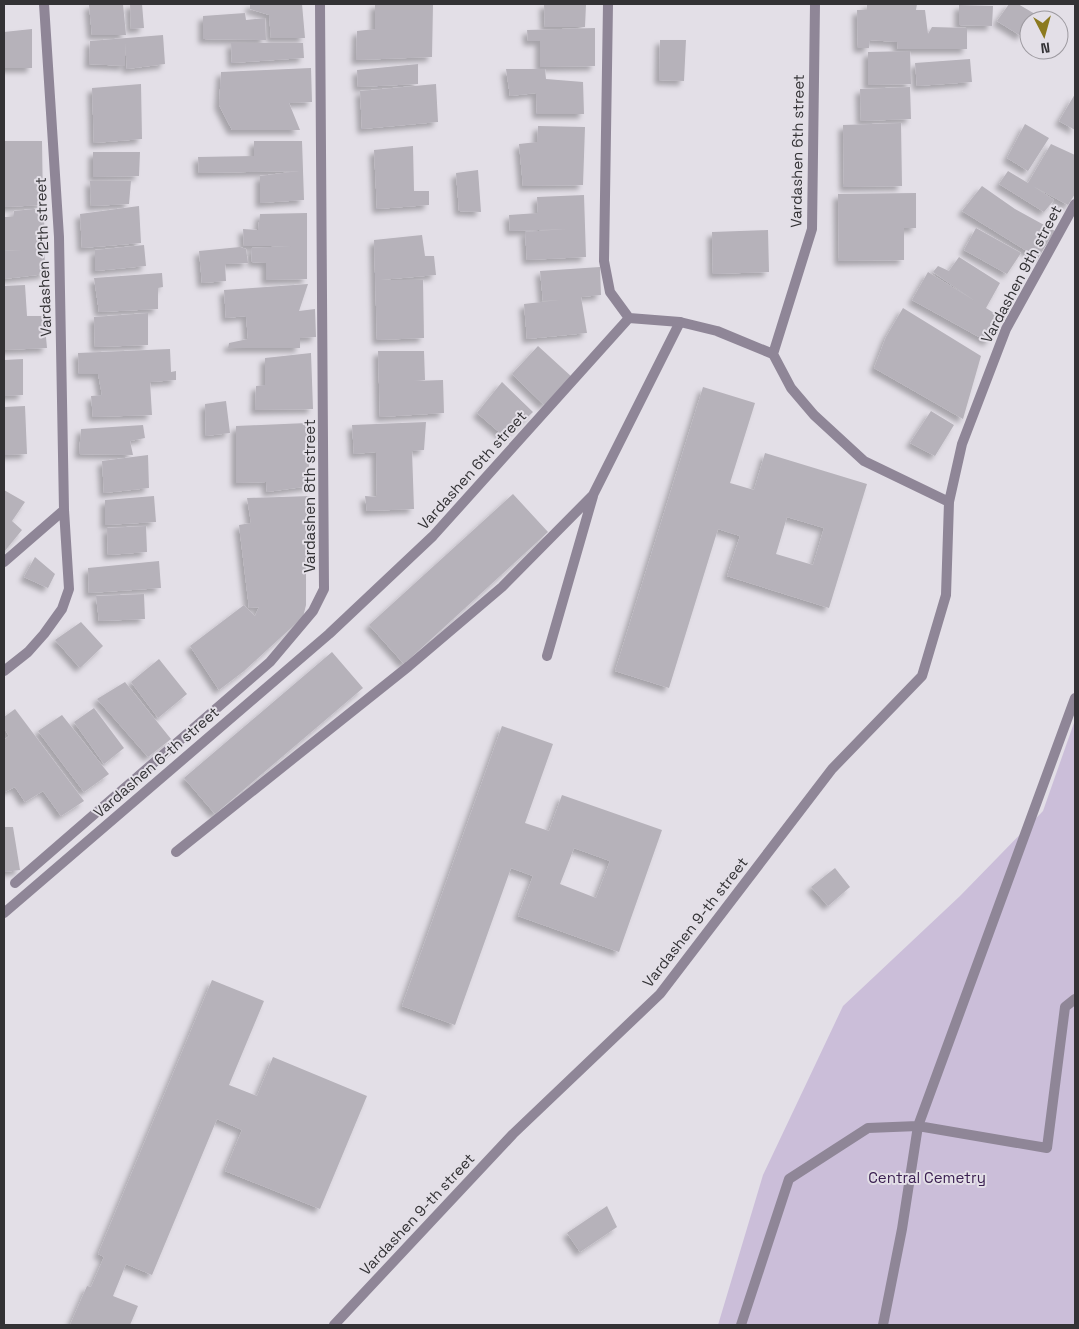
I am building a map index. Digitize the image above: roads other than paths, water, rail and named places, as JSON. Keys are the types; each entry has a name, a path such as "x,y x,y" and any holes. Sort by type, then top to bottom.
{"street":[{"name":"Vardashen 12th street","path":"4,671 28,652 44,634 62,609 69,589 64,510 59,237 44,4"},
{"name":"Vardashen 8th street","path":"15,883 270,662 313,611 324,589 320,4"},
{"path":"608,4 604,261 610,292 629,318 680,322 717,332 773,354 791,388 814,415 864,461 949,502"},
{"name":"Vardashen 6th street","path":"773,354 812,229 815,4"},
{"name":"Vardashen 9th street","path":"949,502 962,444 1006,329 1075,204"},
{"name":"Vardashen 6th street","path":"4,913 329,634 433,536 629,318"},
{"path":"546,656 593,495 680,322"},
{"path":"176,852 387,684 502,587 593,495"},
{"name":"Vardashen 9-th street","path":"334,1325 513,1134 660,994 832,769 922,676 946,595 949,502"},
{"path":"4,562 64,510"},
{"path":"883,1325 902,1229 918,1126 1075,698"},
{"path":"740,1325 789,1179 868,1128 918,1126 1046,1148 1065,1007 1075,999"}],"park label":[{"name":"Central Cemetry","path":"927,1177"}]}
